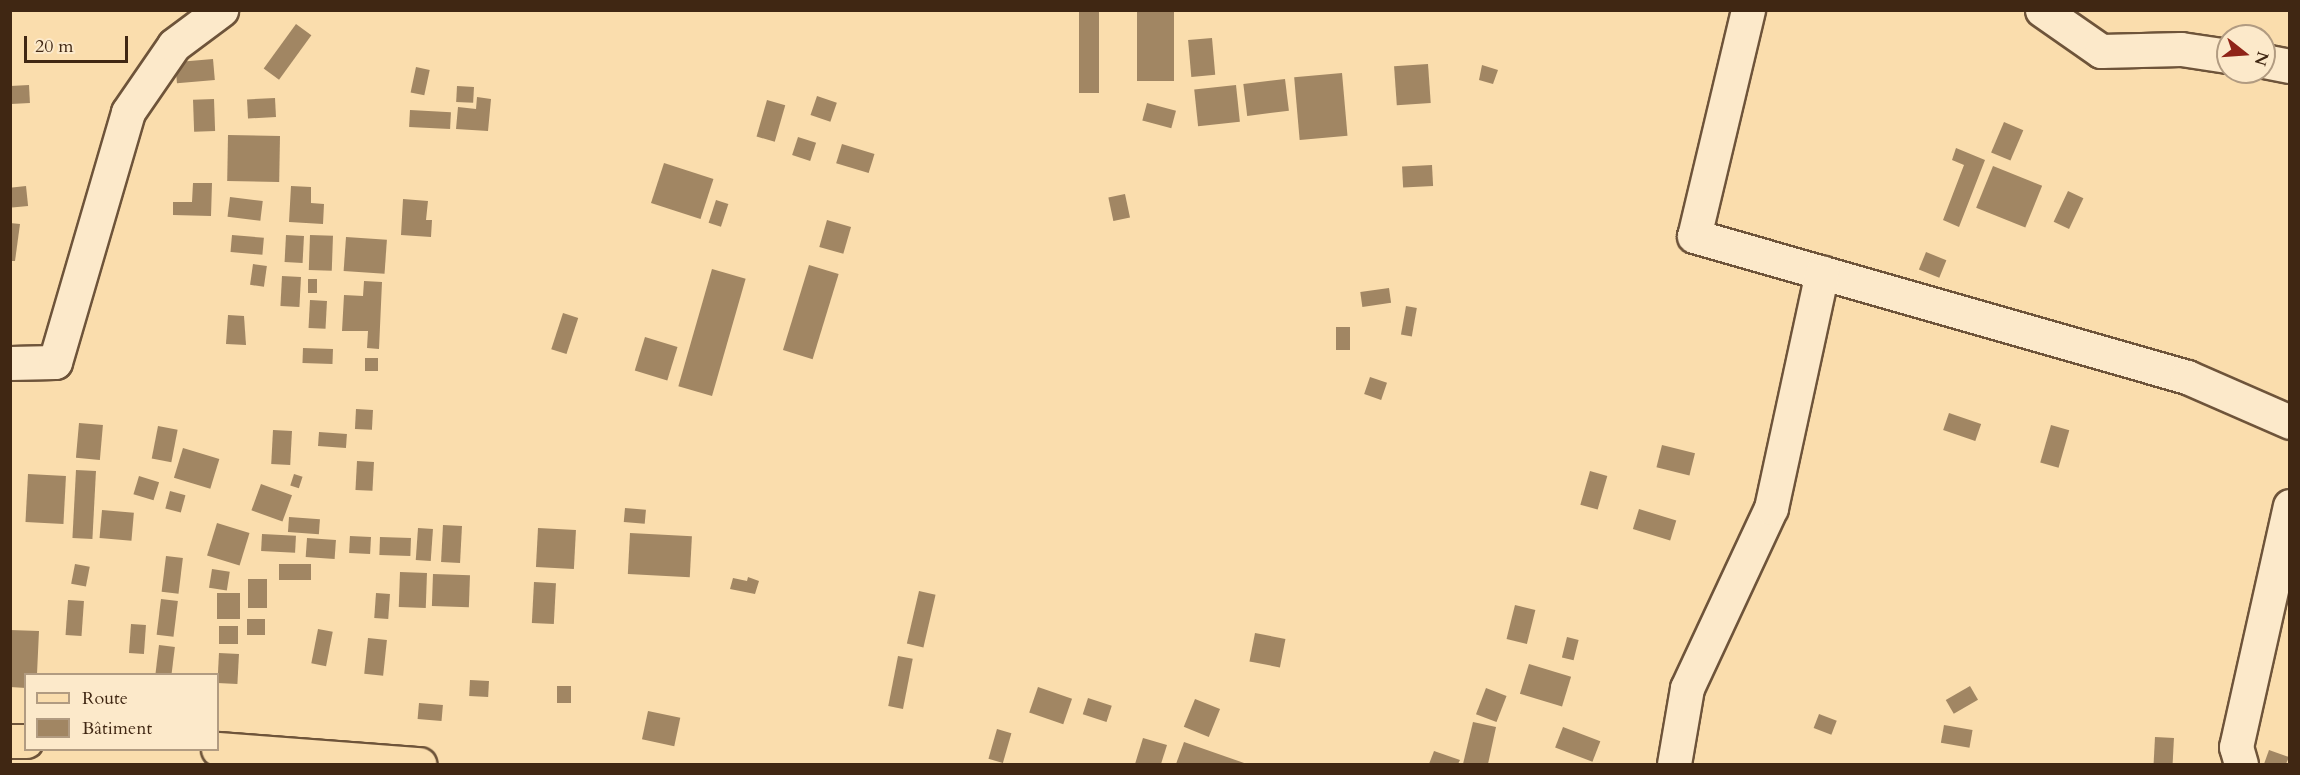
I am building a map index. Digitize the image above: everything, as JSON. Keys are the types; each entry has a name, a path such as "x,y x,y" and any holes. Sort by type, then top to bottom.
{"main road":[{"path":"219,750 419,765"}],"street":[{"path":"10,363 55,363 128,111 174,45 221,10"},
{"path":"1748,10 1694,236 2187,377 2289,422"},
{"path":"2042,10 2101,51 2181,49 2216,54"},
{"path":"1674,765 1687,688 1770,508 1821,272"},
{"path":"2241,765 2236,747 2289,506"}],"building":[{"path":"1079,10 1099,10 1099,93 1079,93"},
{"path":"1137,10 1174,10 1174,81 1137,81"},
{"path":"296,24 311,35 279,80 264,68"},
{"path":"1212,38 1215,75 1191,77 1188,40"},
{"path":"213,59 215,80 177,83 175,62"},
{"path":"1428,64 1431,103 1397,105 1394,66"},
{"path":"1482,65 1498,70 1493,84 1479,80"},
{"path":"416,67 430,70 424,95 411,92"},
{"path":"1342,73 1347,136 1300,140 1294,77"},
{"path":"1285,79 1289,111 1247,116 1243,84"},
{"path":"29,85 30,103 11,104 10,86"},
{"path":"1236,85 1240,122 1198,126 1194,89"},
{"path":"457,86 474,87 473,103 456,102"},
{"path":"817,96 837,103 830,122 810,115"},
{"path":"477,97 491,99 488,131 456,129 458,107 476,109"},
{"path":"275,98 276,117 248,118 247,99"},
{"path":"214,99 215,131 194,132 193,100"},
{"path":"767,100 785,105 775,142 757,137"},
{"path":"1147,103 1176,111 1171,128 1142,120"},
{"path":"410,110 451,112 450,129 409,127"},
{"path":"2004,122 2023,130 2010,161 1991,152"},
{"path":"228,135 280,136 279,182 227,181"},
{"path":"798,137 816,143 810,161 792,155"},
{"path":"842,144 875,154 869,173 836,163"},
{"path":"1956,148 1985,160 1959,227 1943,220 1964,165 1952,160"},
{"path":"664,163 713,179 700,219 651,203"},
{"path":"1432,165 1433,186 1403,188 1402,167"},
{"path":"1993,166 2042,186 2025,228 1976,208"},
{"path":"193,183 212,183 211,216 173,215 173,202 192,202"},
{"path":"26,186 28,206 12,208 10,188"},
{"path":"291,186 311,187 311,203 324,204 323,224 289,222"},
{"path":"2068,191 2083,198 2069,229 2054,222"},
{"path":"1125,194 1130,217 1113,221 1108,198"},
{"path":"230,197 263,201 260,221 228,217"},
{"path":"403,199 428,201 426,220 432,220 431,237 401,235"},
{"path":"716,200 728,204 721,227 709,223"},
{"path":"827,220 851,227 843,254 819,247"},
{"path":"10,223 20,224 15,261 10,261"},
{"path":"232,235 264,238 262,255 231,252"},
{"path":"286,235 304,236 303,263 285,262"},
{"path":"310,235 333,236 332,271 309,270"},
{"path":"346,237 387,240 385,274 344,271"},
{"path":"1926,252 1946,260 1939,278 1919,270"},
{"path":"253,264 267,266 264,287 250,285"},
{"path":"809,265 839,274 813,359 783,350"},
{"path":"712,269 746,279 712,396 678,386"},
{"path":"282,276 301,277 299,307 280,306"},
{"path":"308,279 317,279 317,293 308,293"},
{"path":"364,281 382,282 379,349 367,348 368,331 342,331 344,295 363,296"},
{"path":"1389,288 1391,303 1362,307 1360,292"},
{"path":"310,300 327,301 326,329 309,328"},
{"path":"1406,306 1417,308 1412,336 1401,335"},
{"path":"563,313 578,318 566,354 551,349"},
{"path":"228,315 244,316 246,345 226,344"},
{"path":"1336,327 1350,327 1350,350 1336,350"},
{"path":"645,337 678,347 667,380 635,370"},
{"path":"303,348 333,349 332,364 302,363"},
{"path":"365,358 378,358 378,371 365,371"},
{"path":"1370,377 1387,383 1381,400 1364,394"},
{"path":"356,409 373,410 372,430 355,429"},
{"path":"1949,413 1981,424 1975,441 1943,430"},
{"path":"79,423 103,425 100,460 76,458"},
{"path":"2051,425 2069,430 2059,468 2040,462"},
{"path":"158,426 178,430 171,462 152,458"},
{"path":"273,430 292,431 290,465 271,464"},
{"path":"319,432 347,434 346,448 318,446"},
{"path":"1662,445 1695,453 1689,476 1656,467"},
{"path":"183,448 219,459 210,489 174,478"},
{"path":"357,461 374,462 372,491 355,490"},
{"path":"76,470 96,471 92,539 72,538"},
{"path":"1590,471 1607,476 1598,510 1580,505"},
{"path":"28,474 66,476 63,524 25,522"},
{"path":"294,474 303,477 299,488 290,485"},
{"path":"139,476 159,482 154,500 133,494"},
{"path":"261,484 292,495 282,522 251,510"},
{"path":"170,491 185,495 181,513 165,508"},
{"path":"625,508 646,510 645,524 624,522"},
{"path":"1639,509 1676,520 1670,540 1633,529"},
{"path":"102,510 134,513 131,541 100,538"},
{"path":"289,517 320,519 319,534 288,532"},
{"path":"217,523 250,533 240,565 207,556"},
{"path":"443,525 462,526 460,563 441,562"},
{"path":"418,528 433,529 431,561 416,560"},
{"path":"538,528 576,530 574,569 536,567"},
{"path":"630,533 692,536 690,577 628,574"},
{"path":"262,534 296,536 295,553 261,551"},
{"path":"350,536 371,537 370,554 349,553"},
{"path":"380,537 411,538 410,556 379,555"},
{"path":"307,538 336,540 335,559 306,557"},
{"path":"166,556 183,558 178,594 162,592"},
{"path":"75,564 90,567 86,586 71,584"},
{"path":"279,564 311,564 311,580 279,580"},
{"path":"212,569 230,572 227,591 209,588"},
{"path":"400,572 427,573 426,608 399,607"},
{"path":"433,574 470,575 469,607 432,606"},
{"path":"748,577 759,581 755,594 730,589 733,578 747,581"},
{"path":"248,579 267,579 267,608 248,608"},
{"path":"534,582 556,583 554,624 532,623"},
{"path":"919,591 936,595 923,647 907,644"},
{"path":"217,593 240,593 240,619 217,619"},
{"path":"376,593 390,594 388,619 374,618"},
{"path":"161,599 178,601 173,637 157,635"},
{"path":"68,600 84,601 82,636 66,635"},
{"path":"1515,605 1535,610 1527,644 1507,639"},
{"path":"247,619 265,619 265,635 247,635"},
{"path":"131,624 146,625 144,654 129,653"},
{"path":"219,626 238,626 238,644 219,644"},
{"path":"318,629 333,632 326,666 311,663"},
{"path":"10,630 39,631 37,673 24,673 24,688 10,687"},
{"path":"1255,633 1285,639 1280,667 1249,661"},
{"path":"1567,637 1579,640 1574,660 1562,657"},
{"path":"368,638 387,640 383,676 364,674"},
{"path":"159,645 175,647 172,673 156,673"},
{"path":"219,653 239,654 237,684 219,683"},
{"path":"898,656 913,659 903,709 888,706"},
{"path":"1529,664 1571,677 1562,707 1520,694"},
{"path":"470,680 489,681 488,697 469,696"},
{"path":"557,686 571,686 571,703 557,703"},
{"path":"1970,686 1978,700 1954,714 1946,700"},
{"path":"1038,687 1072,699 1063,724 1029,713"},
{"path":"1486,688 1507,696 1497,722 1476,714"},
{"path":"1088,698 1112,706 1107,722 1083,714"},
{"path":"1195,699 1220,709 1209,737 1184,727"},
{"path":"419,703 443,705 442,721 418,719"},
{"path":"648,711 680,718 674,746 642,739"},
{"path":"1819,714 1837,721 1831,735 1814,728"},
{"path":"1473,722 1496,727 1488,764 1463,764"},
{"path":"1944,725 1973,730 1969,748 1941,743"},
{"path":"1563,727 1600,741 1592,762 1555,748"},
{"path":"997,729 1011,733 1003,763 988,759"},
{"path":"2155,737 2174,738 2173,764 2154,764"},
{"path":"1143,738 1167,745 1161,764 1135,764"},
{"path":"1184,742 1247,764 1176,764"},
{"path":"2269,750 2289,757 2286,764 2264,764"},
{"path":"1434,751 1460,760 1458,764 1429,764"}]}
